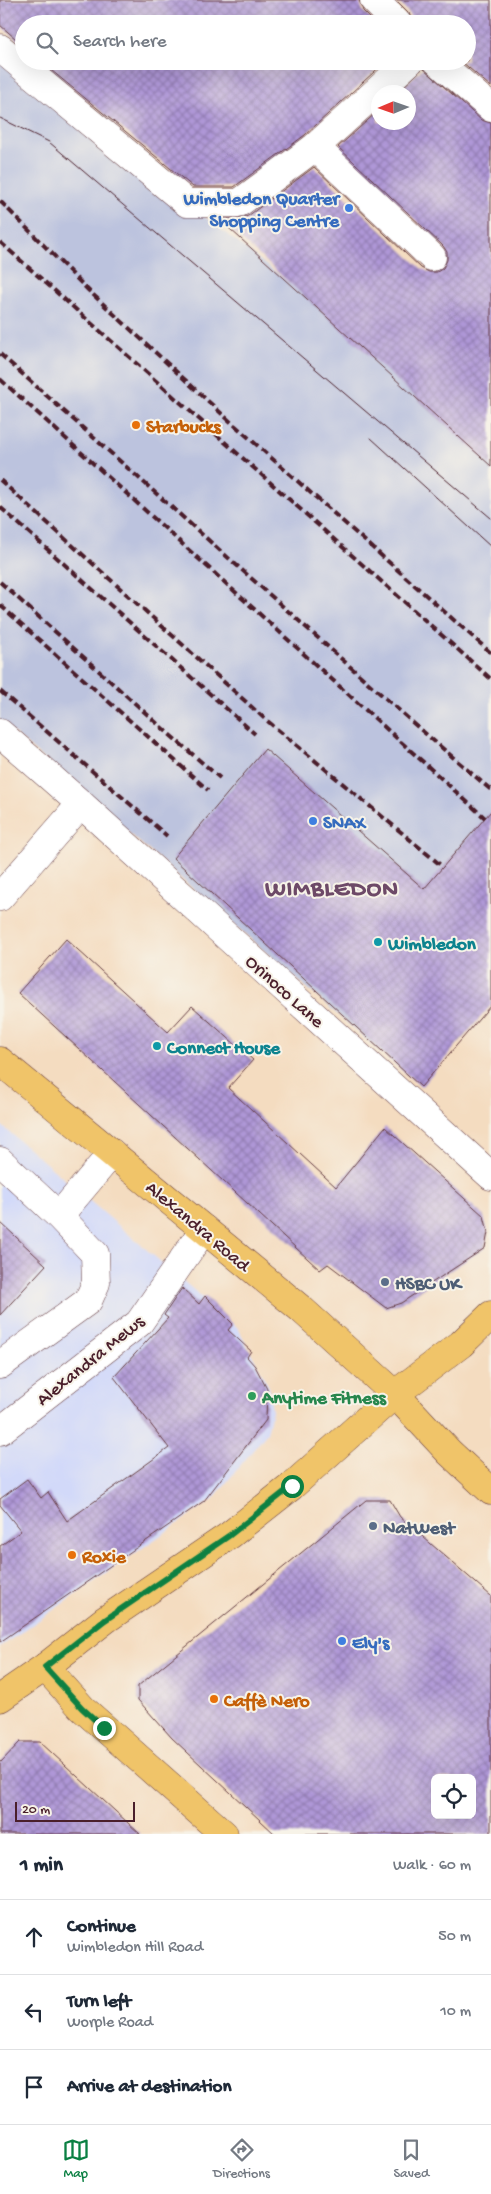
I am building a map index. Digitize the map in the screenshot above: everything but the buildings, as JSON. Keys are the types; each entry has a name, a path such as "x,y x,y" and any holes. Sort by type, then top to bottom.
{"main road":[{"name":"Alexandra Road","path":"0,1061 301,1309 395,1394 449,1452 491,1491"},
{"path":"0,1698 45,1667 105,1620 230,1535 292,1486 395,1394 461,1344 491,1315"},
{"path":"45,1667 82,1708 224,1834"}],"lane":[{"path":"374,0 389,15"},
{"path":"0,48 15,60"},
{"path":"27,70 187,203 239,203 314,147 400,70"},
{"path":"447,70 491,108"},
{"path":"314,147 432,257"},
{"name":"Orinoco Lane","path":"0,734 81,804 491,1176"},
{"path":"0,897 81,804"},
{"path":"59,1216 112,1153"},
{"path":"0,1161 59,1216 96,1254 96,1283 88,1301 0,1365"},
{"name":"Alexandra Mews","path":"0,1431 139,1323 204,1229"}],"shaded area":[{"path":"0,56 15,68 15,70 18,70 298,290 491,466 491,1005 421,1087 0,721"},
{"path":"0,1124 238,1328 269,1387 272,1411 267,1433 213,1499 0,1647"}],"tram line":[{"path":"0,118 49,142 491,518"},
{"path":"371,438 491,547"}],"railway":[{"path":"0,201 88,290 222,414 491,653"},
{"path":"0,242 491,679"},
{"path":"0,354 420,729 491,790"},
{"path":"0,379 485,818"},
{"path":"0,480 265,719 443,867"},
{"path":"0,507 255,734"},
{"path":"0,582 220,778"},
{"path":"0,605 208,790"},
{"path":"0,691 167,836"}],"place":[{"name":"Wimbledon Quarter Shopping Centre","path":"349,208"},
{"name":"Starbucks","path":"136,425"},
{"name":"SNAX","path":"313,821"},
{"name":"Wimbledon","path":"378,942"},
{"name":"Connect House","path":"157,1046"},
{"name":"HSBC UK","path":"385,1282"},
{"name":"Anytime Fitness","path":"252,1396"},
{"name":"NatWest","path":"373,1526"},
{"name":"Roxie","path":"72,1555"},
{"name":"Ely's","path":"342,1641"},
{"name":"Caffè Nero","path":"214,1699"}],"district":[{"name":"WIMBLEDON","path":"332,887"}],"route":[{"path":"104,1728 82,1708 45,1667 105,1620 230,1535 292,1486"}]}
